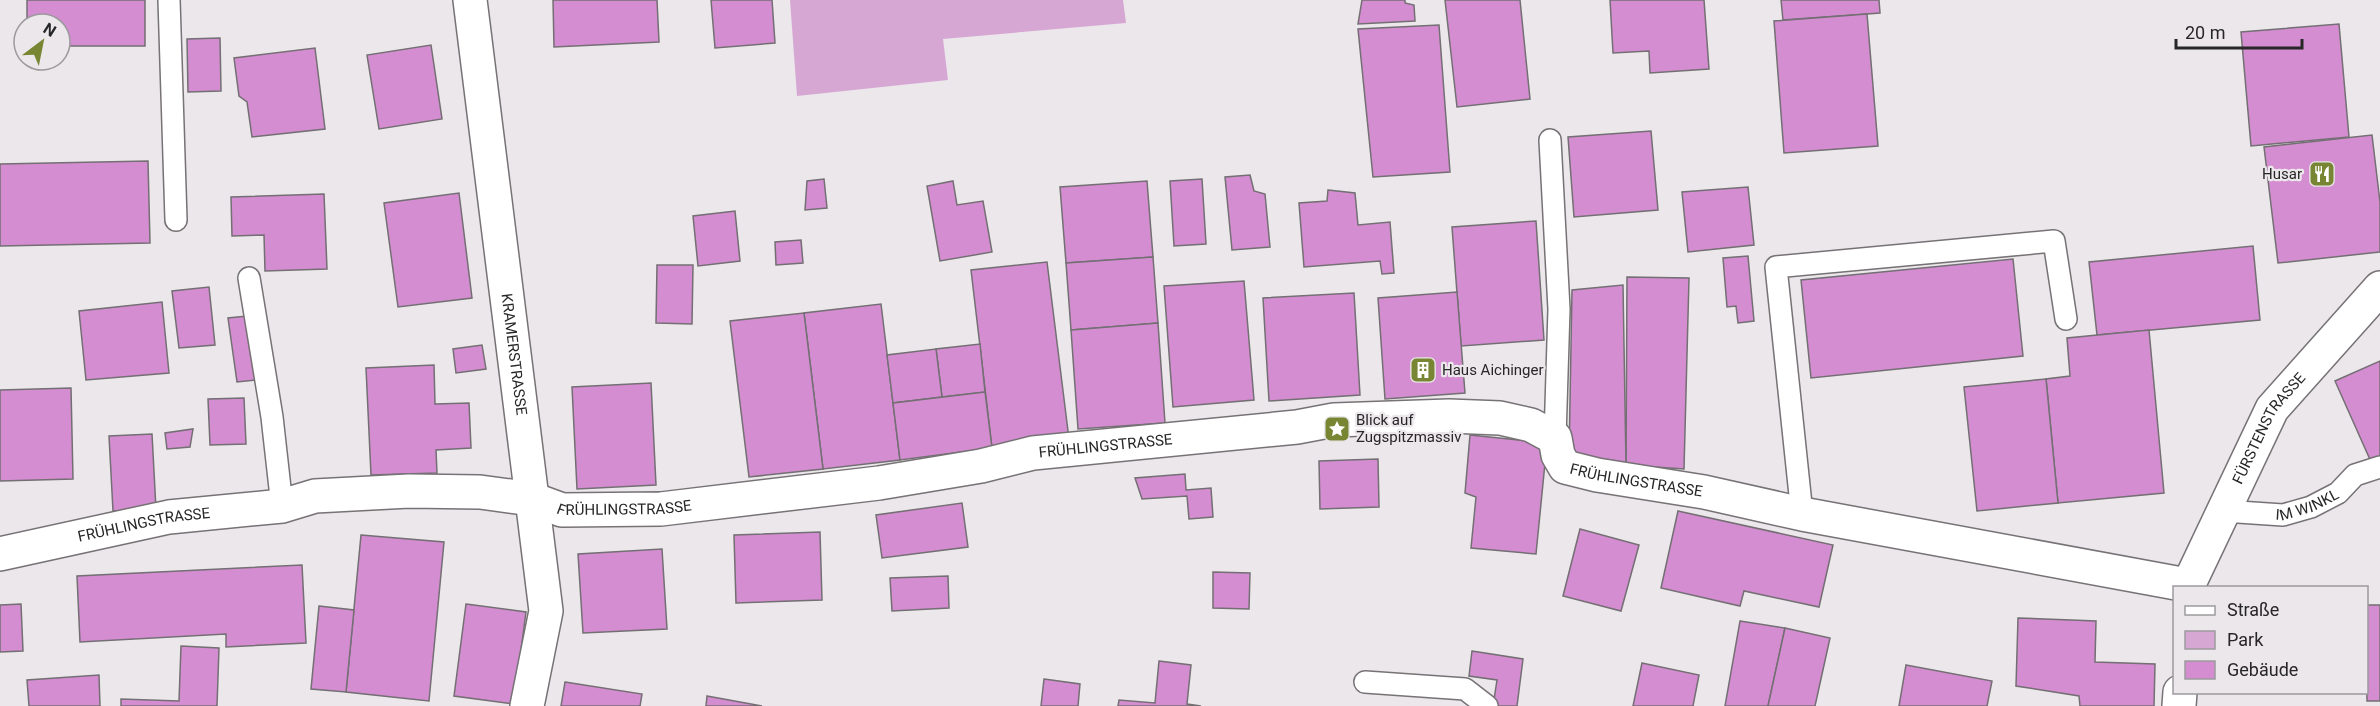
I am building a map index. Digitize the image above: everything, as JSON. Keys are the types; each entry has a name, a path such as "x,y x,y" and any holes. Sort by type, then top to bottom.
{"street":[{"name":"KRAMERSTRASSE","path":"470,0 546,610 527,706"},
{"name":"FÜRSTENSTRASSE","path":"2187,586 2272,409 2380,288"},
{"name":"FRÜHLINGSTRASSE","path":"0,554 169,517 282,506 315,496 409,491 480,492 532,499 562,510 661,509 879,483 981,466 1033,453 1297,427 1334,420 1449,416 1500,418 1531,425 1555,438 1558,455 1565,467 1597,475 1704,492 1802,514 2187,586"}],"lane":[{"path":"169,0 176,220"},
{"path":"1550,140 1559,309 1555,438"},
{"path":"1802,514 1776,267 2054,241 2066,319"},
{"path":"249,278 272,417 282,506"},
{"name":"IM WINKL","path":"2223,511 2283,515 2302,510 2338,493 2355,475 2380,467"},
{"path":"1365,682 1465,689 1486,706"}],"green space":[{"path":"790,0 1123,0 1126,23 943,39 948,80 797,96"}],"building":[{"path":"27,0 145,0 145,46 72,46 72,12 27,12"},
{"path":"553,0 657,0 659,42 554,47"},
{"path":"711,0 772,0 775,43 715,48"},
{"path":"1362,0 1405,0 1405,3 1414,5 1415,21 1358,24"},
{"path":"1445,0 1520,0 1530,99 1457,107"},
{"path":"1610,0 1704,0 1709,69 1650,73 1649,51 1613,53"},
{"path":"1781,0 1879,0 1880,13 1783,20"},
{"path":"1867,14 1878,146 1784,153 1774,21"},
{"path":"2339,24 2349,137 2251,146 2241,32"},
{"path":"1439,25 1450,172 1373,177 1358,29"},
{"path":"220,38 221,91 188,92 187,39"},
{"path":"431,45 442,119 379,129 367,55"},
{"path":"315,48 325,129 252,137 247,102 239,96 234,58"},
{"path":"1651,131 1658,210 1574,217 1568,137"},
{"name":"Husar","path":"2372,135 2380,202 2380,252 2278,263 2264,147"},
{"path":"148,161 150,243 0,246 0,164"},
{"path":"1250,175 1254,191 1265,194 1270,247 1232,250 1225,177"},
{"path":"824,179 827,208 805,210 807,181"},
{"path":"1202,179 1206,244 1174,246 1170,181"},
{"path":"953,181 957,205 983,201 992,252 940,261 927,186"},
{"path":"1147,181 1153,257 1066,263 1060,187"},
{"path":"1748,187 1754,245 1688,252 1682,192"},
{"path":"1328,190 1355,193 1358,225 1390,222 1394,273 1382,274 1380,261 1304,267 1299,203 1327,201"},
{"path":"459,193 472,298 398,307 384,203"},
{"path":"324,194 327,269 265,271 264,235 232,236 231,197"},
{"path":"735,211 740,261 698,266 693,216"},
{"path":"1536,221 1544,340 1461,346 1452,227"},
{"path":"801,240 803,263 776,265 775,242"},
{"path":"2253,246 2260,320 2097,335 2089,262"},
{"path":"1748,256 1754,321 1738,323 1736,306 1727,307 1723,258"},
{"path":"1153,257 1158,323 1071,330 1066,263"},
{"path":"2013,259 2023,356 1811,378 1801,280"},
{"path":"1047,262 1069,439 992,448 971,270"},
{"path":"657,265 693,265 692,324 656,323"},
{"path":"1627,277 1689,278 1684,469 1626,465"},
{"path":"1244,281 1254,400 1173,407 1164,286"},
{"path":"1623,285 1626,465 1569,458 1572,290"},
{"path":"209,287 215,345 179,348 172,291"},
{"name":"Haus Aichinger","path":"1457,292 1465,393 1385,399 1378,298"},
{"path":"1354,293 1360,395 1269,401 1263,298"},
{"path":"162,302 169,373 86,380 79,311"},
{"path":"881,304 900,460 823,469 804,313"},
{"path":"804,313 823,469 749,477 730,321"},
{"path":"247,316 256,380 237,382 228,318"},
{"path":"1158,323 1165,423 1078,429 1071,330"},
{"path":"2149,330 2164,493 2058,503 2046,379 2070,376 2067,338"},
{"path":"980,344 985,392 942,397 936,349"},
{"path":"482,345 486,369 456,373 453,349"},
{"path":"936,349 942,397 893,403 887,355"},
{"path":"2380,361 2380,461 2372,464 2335,381"},
{"path":"434,365 435,404 469,403 471,448 436,450 437,473 371,475 366,368"},
{"path":"2046,379 2058,503 1977,511 1964,387"},
{"path":"651,383 656,485 577,489 572,387"},
{"path":"71,388 73,479 0,481 0,390"},
{"path":"985,392 992,448 900,460 893,403"},
{"path":"244,398 246,444 210,445 208,399"},
{"path":"193,429 190,447 167,449 165,433"},
{"path":"152,434 156,509 113,511 109,436"},
{"path":"1470,435 1547,443 1536,554 1471,548 1476,497 1465,493"},
{"path":"1378,459 1379,507 1320,509 1319,461"},
{"path":"1185,474 1186,490 1211,488 1213,517 1189,519 1187,496 1142,499 1135,478"},
{"path":"962,503 968,547 882,558 876,515"},
{"path":"1678,511 1833,545 1819,607 1744,591 1740,606 1661,588"},
{"path":"1580,529 1639,545 1621,611 1563,596"},
{"path":"820,532 822,600 736,603 734,535"},
{"path":"361,535 444,542 429,701 346,692"},
{"path":"662,549 667,629 583,633 578,554"},
{"path":"302,565 306,643 226,647 226,634 80,642 77,576"},
{"path":"1213,572 1250,573 1249,609 1213,608"},
{"path":"948,576 949,608 892,611 890,578"},
{"path":"21,604 23,651 0,652 0,605"},
{"path":"466,604 526,612 514,704 454,696"},
{"path":"2368,605 2380,605 2380,701 2367,701"},
{"path":"319,606 354,610 346,692 311,689"},
{"path":"2018,618 2096,621 2095,662 2155,664 2154,706 2080,706 2079,696 2016,686"},
{"path":"1740,621 1785,628 1768,706 1725,706"},
{"path":"1785,628 1830,638 1815,706 1768,706"},
{"path":"181,646 219,648 217,706 121,706 121,699 179,701"},
{"path":"1472,651 1523,659 1517,706 1493,706 1497,680 1469,676"},
{"path":"1159,661 1191,665 1187,704 1201,706 1118,706 1119,700 1155,703"},
{"path":"1642,663 1699,675 1693,706 1633,706"},
{"path":"1906,665 1992,681 1987,706 1899,706"},
{"path":"99,675 100,706 29,706 27,680"},
{"path":"1044,679 1080,684 1078,706 1041,706"},
{"path":"565,682 642,694 640,706 561,706"},
{"path":"707,696 762,706 706,706"}],"place":[{"name":"Husar","path":"2322,174"},
{"name":"Haus Aichinger","path":"1423,370"},
{"name":"Blick auf Zugspitzmassiv","path":"1337,429"}]}
